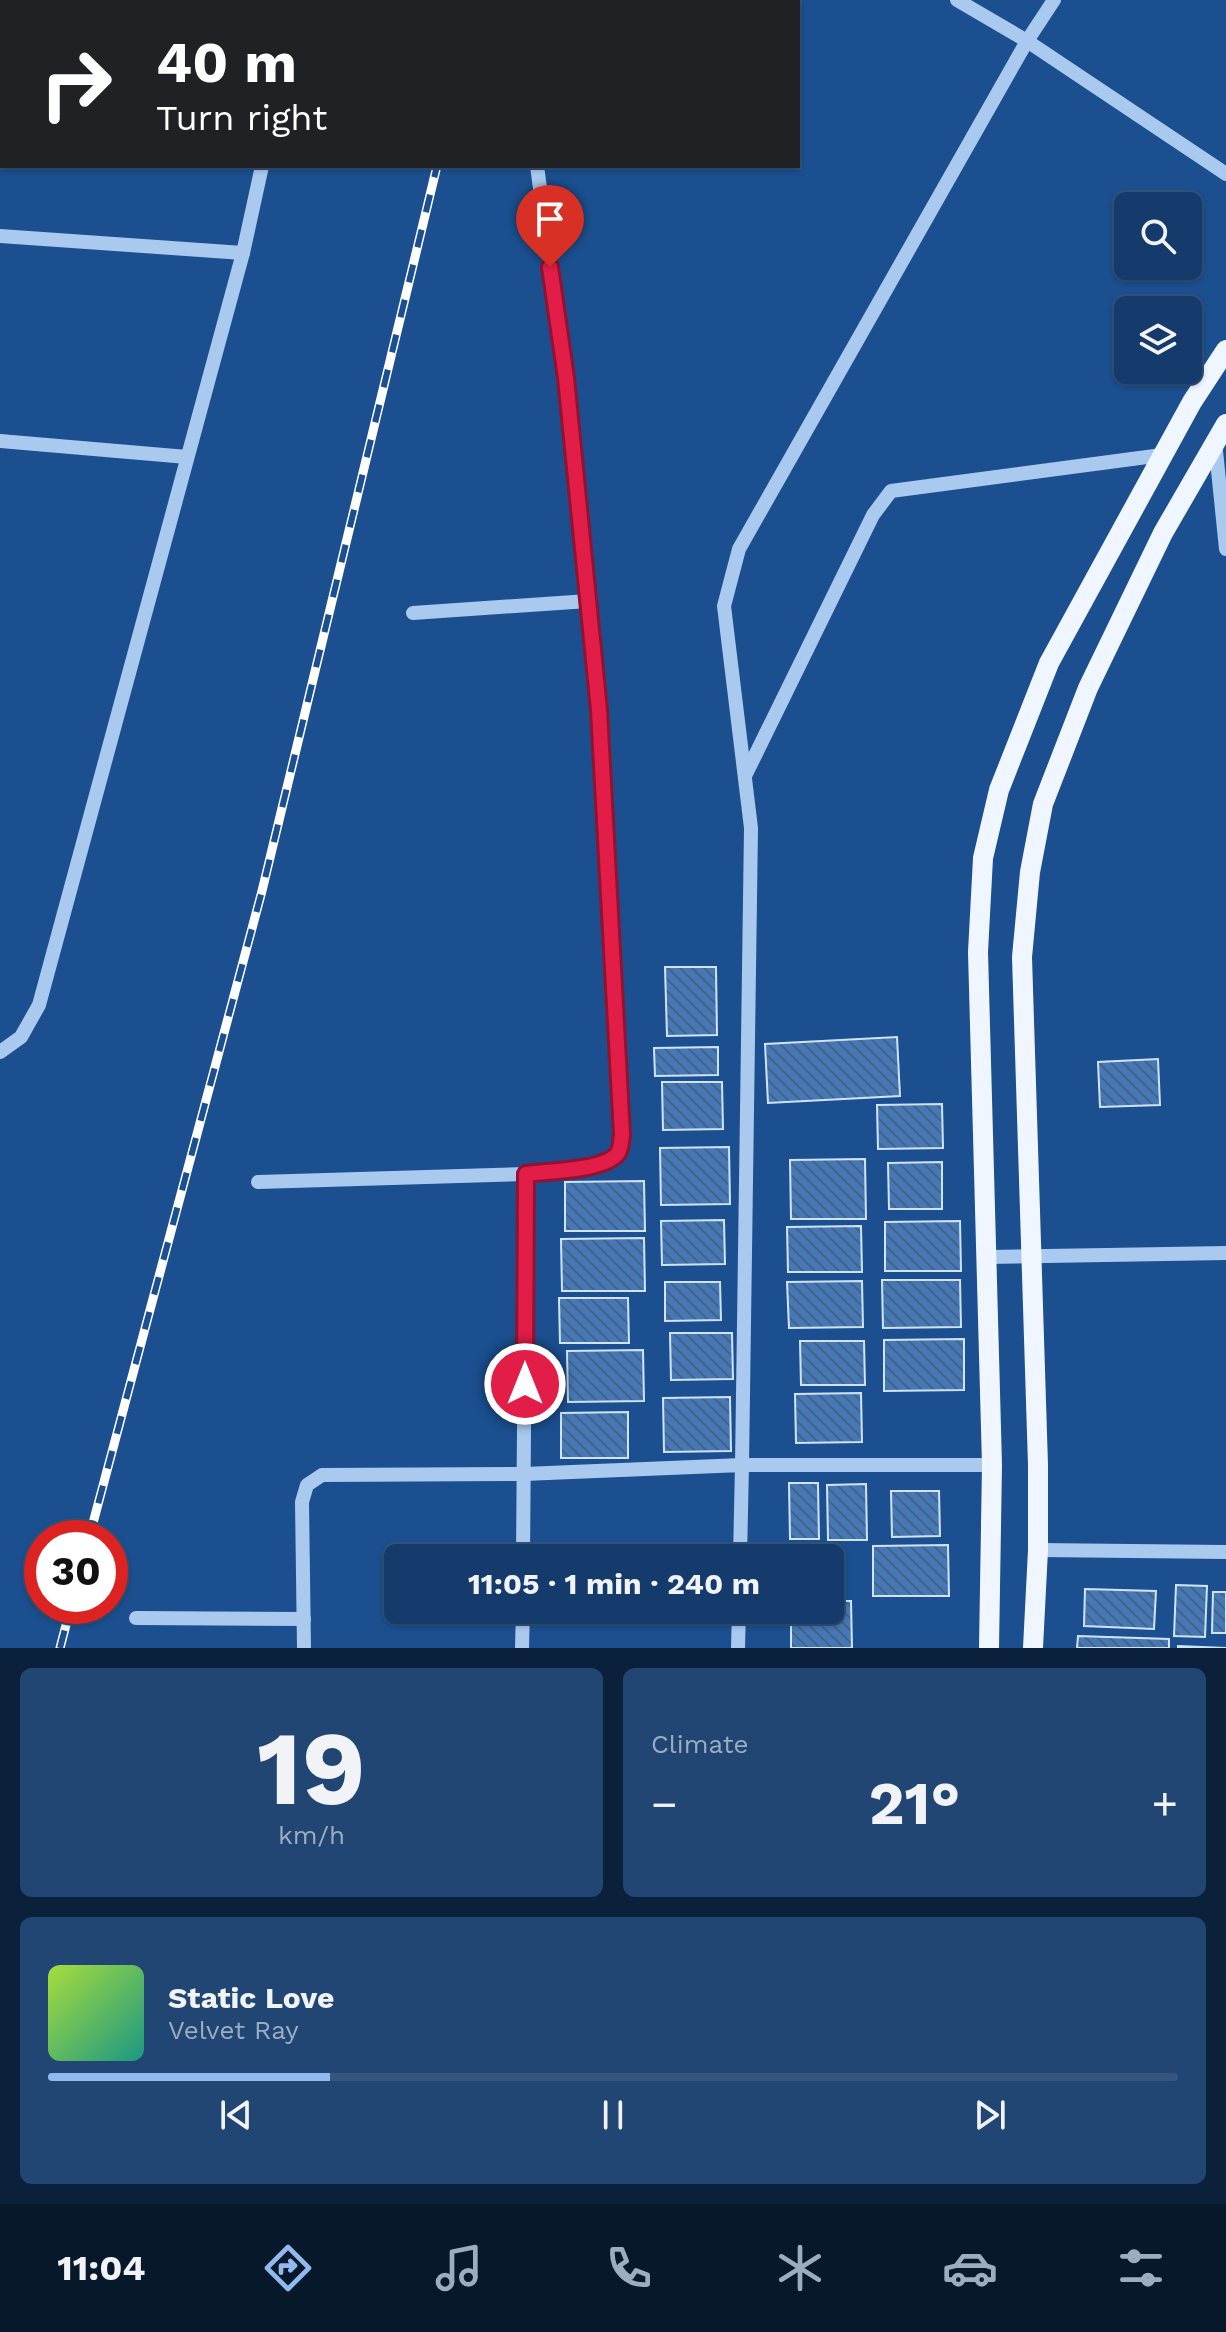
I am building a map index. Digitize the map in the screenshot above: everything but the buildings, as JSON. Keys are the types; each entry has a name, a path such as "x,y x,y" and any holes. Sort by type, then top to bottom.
{"main road":[{"path":"989,1648 992,1465 978,952 983,858 999,790 1049,663 1162,455 1226,350"},
{"path":"1033,1648 1038,1465 1022,957 1030,872 1043,804 1088,688 1163,533 1220,432"}],"street":[{"path":"957,0 1027,41 1226,174"},
{"path":"740,1544 751,828 724,606 739,549 1027,41 1054,0"},
{"path":"0,1052 21,1037 39,1005 243,253 262,168"},
{"path":"258,1182 526,1174 584,1167 608,1161 619,1152 622,1135 599,710 566,378 537,168"},
{"path":"0,236 243,253"},
{"path":"1220,432 1226,549"},
{"path":"0,441 187,457"},
{"path":"745,776 873,515 891,491 1162,455"},
{"path":"413,613 588,601"},
{"path":"523,1544 526,1174"},
{"path":"987,1257 1226,1253"},
{"path":"304,1648 302,1502 307,1485 322,1475 524,1474 742,1465 992,1465"},
{"path":"1038,1550 1226,1552"},
{"path":"136,1618 304,1619"},
{"path":"522,1648 523,1624"},
{"path":"738,1648 739,1624"}],"railway":[{"path":"94,1520 262,891 437,168"},
{"path":"60,1648 66,1624"}],"route":[{"path":"525,1384 526,1174 608,1161 619,1152 622,1135 599,710 566,378 550,267"}]}
